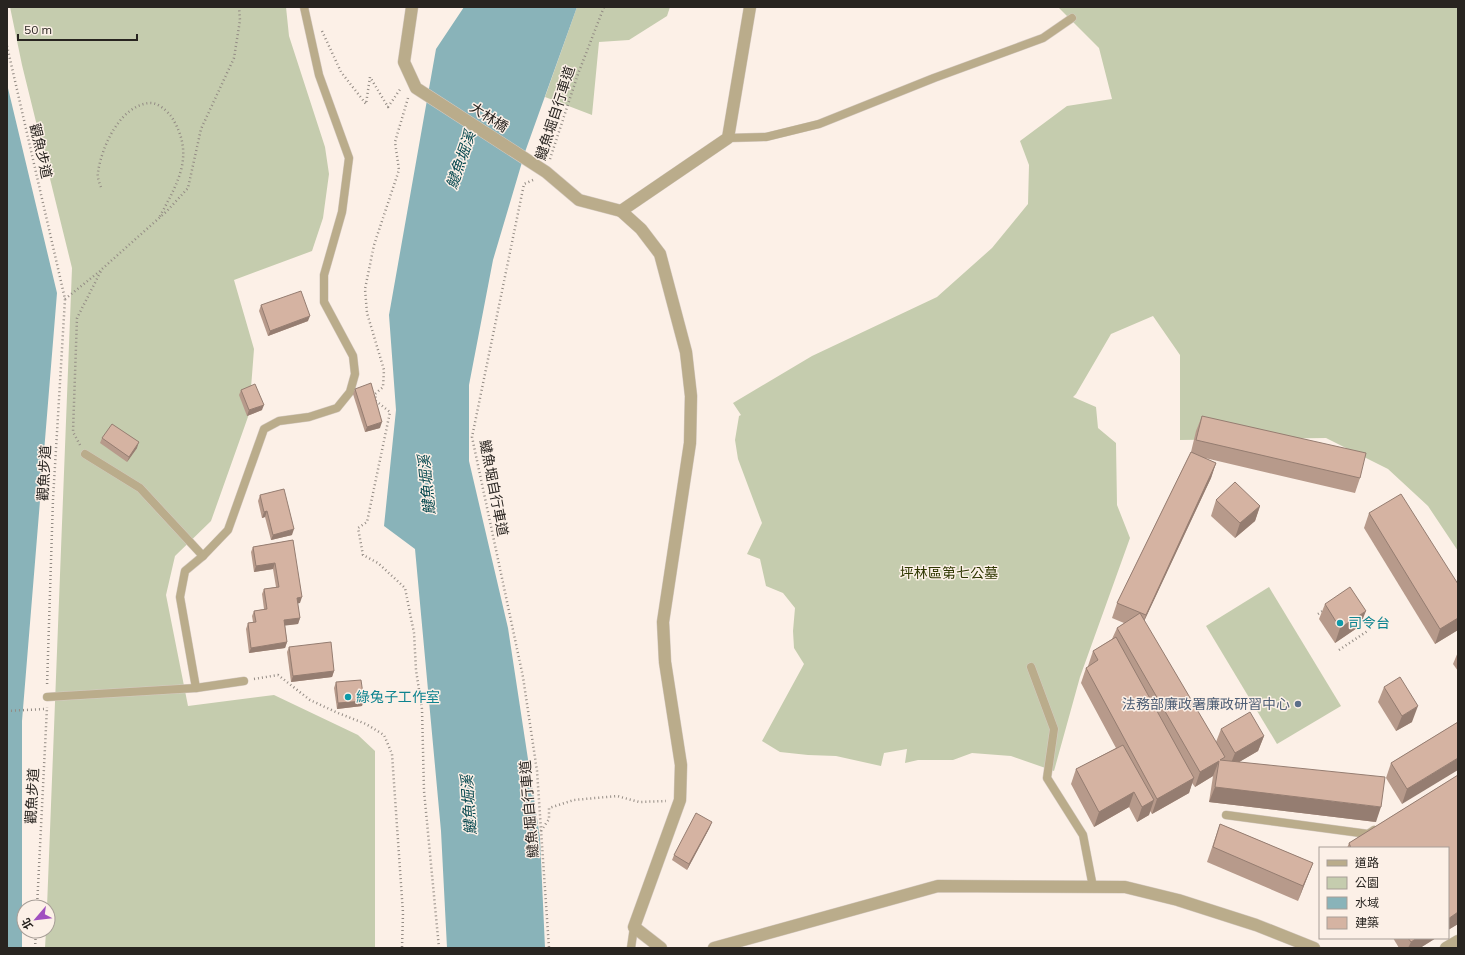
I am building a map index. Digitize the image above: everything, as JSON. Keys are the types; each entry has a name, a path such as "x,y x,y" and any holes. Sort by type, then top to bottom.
{"street":[{"path":"412,7 404,62 413,82"},
{"path":"661,948 634,927 680,800 681,765 665,662 663,622 690,443 691,396 686,352 660,254 641,230 621,211 728,138 750,7"},
{"name":"大林橋","path":"413,82 546,172 579,200 621,211"},
{"path":"714,948 938,886 1125,887 1178,900 1256,924 1314,948"},
{"path":"1446,948 1458,942"}],"lane":[{"path":"196,688 180,597 185,571 203,556 228,530 264,429 279,421 309,417 337,408 350,392 355,374 353,356 324,302 324,275 342,212 349,158 319,75 304,7"},
{"path":"728,138 766,137 819,124 934,78 1043,38 1072,18"},
{"path":"85,454 140,488 203,556"},
{"path":"1031,667 1054,729 1047,778 1083,835 1093,887"},
{"path":"47,698 196,688 244,680"},
{"path":"1226,815 1368,834 1380,826"},
{"path":"631,948 634,927"}],"path":[{"path":"65,299 158,220 188,188 201,129 234,58 240,20 239,7"},
{"name":"𩻸魚堀自行車道","path":"549,948 537,771 523,677 472,437 524,184 546,172 578,74 604,7"},
{"path":"321,28 341,72 366,104 370,77 388,107 413,82"},
{"name":"觀魚步道","path":"7,46 65,299 53,500 47,709 37,899"},
{"path":"413,82 395,142 399,170 374,245 364,289 367,313 384,370 383,387 375,394 376,401 390,412 368,522 358,528 362,555 378,563 405,588 414,633 416,670 422,709 424,791 439,948"},
{"path":"100,186 97,173 106,142 122,117 139,105 150,102 166,109 176,125 183,147 182,169 173,192 158,220"},
{"path":"85,454 72,432 76,318 102,269"},
{"path":"1318,614 1328,607"},
{"path":"1339,650 1369,630"},
{"path":"244,680 278,675 310,700 366,724 384,735 392,754 404,913 402,948"},
{"path":"7,710 47,709"},
{"path":"541,831 549,819 549,808 574,800 617,796 639,802 680,800"}],"green space":[{"path":"10,7 286,7 289,36 325,147 329,174 323,218 312,251 234,280 254,349 249,414 211,521 175,556 166,595 188,706 274,695 358,735 375,751 375,948 45,948 46,939 56,939 56,899 47,899 72,268 22,65"},
{"path":"577,7 670,7 667,16 629,40 599,42 592,115 545,97"},
{"name":"坪林區第七公墓","path":"1058,7 1458,7 1458,551 1428,506 1388,469 1326,438 1180,440 1180,355 1153,316 1111,334 1073,397 1096,407 1098,428 1116,443 1117,505 1130,538 1080,677 1054,771 1011,756 972,753 953,760 918,760 905,763 907,749 884,753 881,766 836,756 780,752 762,741 804,664 794,648 793,631 795,608 783,593 766,586 760,559 747,554 762,523 738,459 735,440 739,416 741,415 733,403 812,356 937,297 992,248 1028,204 1029,165 1020,141 1067,106 1112,99 1099,48"},
{"path":"1269,587 1341,706 1277,744 1206,626"}],"water":[{"name":"𩻸魚堀溪","path":"464,7 577,7 525,152 493,260 469,385 469,461 508,628 540,838 545,948 447,948 441,831 415,549 384,526 396,410 389,315 436,49"},
{"path":"7,84 57,293 22,721 22,899 16,899 16,939 22,939 22,948 7,948"}],"building":[{"path":"301,291 310,316 270,331 261,305"},
{"path":"371,383 382,422 367,427 355,389"},
{"path":"255,384 264,405 249,410 241,390"},
{"path":"1202,416 1366,453 1360,478 1196,440"},
{"path":"112,424 139,442 129,457 102,438"},
{"path":"1191,452 1216,463 1146,615 1117,603"},
{"path":"1235,482 1260,506 1240,523 1216,500"},
{"path":"284,489 294,529 273,535 267,511 264,512 260,495"},
{"path":"1401,494 1458,584 1458,618 1440,629 1369,513"},
{"path":"293,540 302,597 297,598 300,618 284,620 287,642 251,648 248,623 256,622 254,611 267,609 264,589 279,587 275,563 256,566 253,547"},
{"path":"1350,587 1366,611 1340,628 1325,604"},
{"path":"1140,613 1225,757 1220,760 1385,777 1381,807 1215,787 1219,761 1200,772 1117,628"},
{"path":"1116,637 1194,778 1157,799 1086,668 1098,660 1093,651"},
{"path":"331,642 334,671 293,676 289,647"},
{"path":"1400,677 1418,706 1402,716 1384,687"},
{"name":"綠兔子工作室","path":"361,680 364,701 338,703 336,682"},
{"path":"1250,712 1264,736 1235,753 1221,729"},
{"path":"1458,722 1458,758 1407,789 1391,763"},
{"path":"1123,745 1154,800 1142,807 1134,792 1099,812 1076,769"},
{"path":"1458,775 1458,912 1449,918 1449,847 1351,847 1349,843"},
{"path":"696,813 712,822 689,864 674,855"},
{"path":"1220,824 1313,863 1303,886 1213,847"},
{"path":"1409,939 1416,939 1411,942"}],"place":[{"name":"司令台","path":"1340,623"},
{"name":"綠兔子工作室","path":"348,697"},
{"name":"法務部廉政署廉政研習中心","path":"1298,704"}]}
